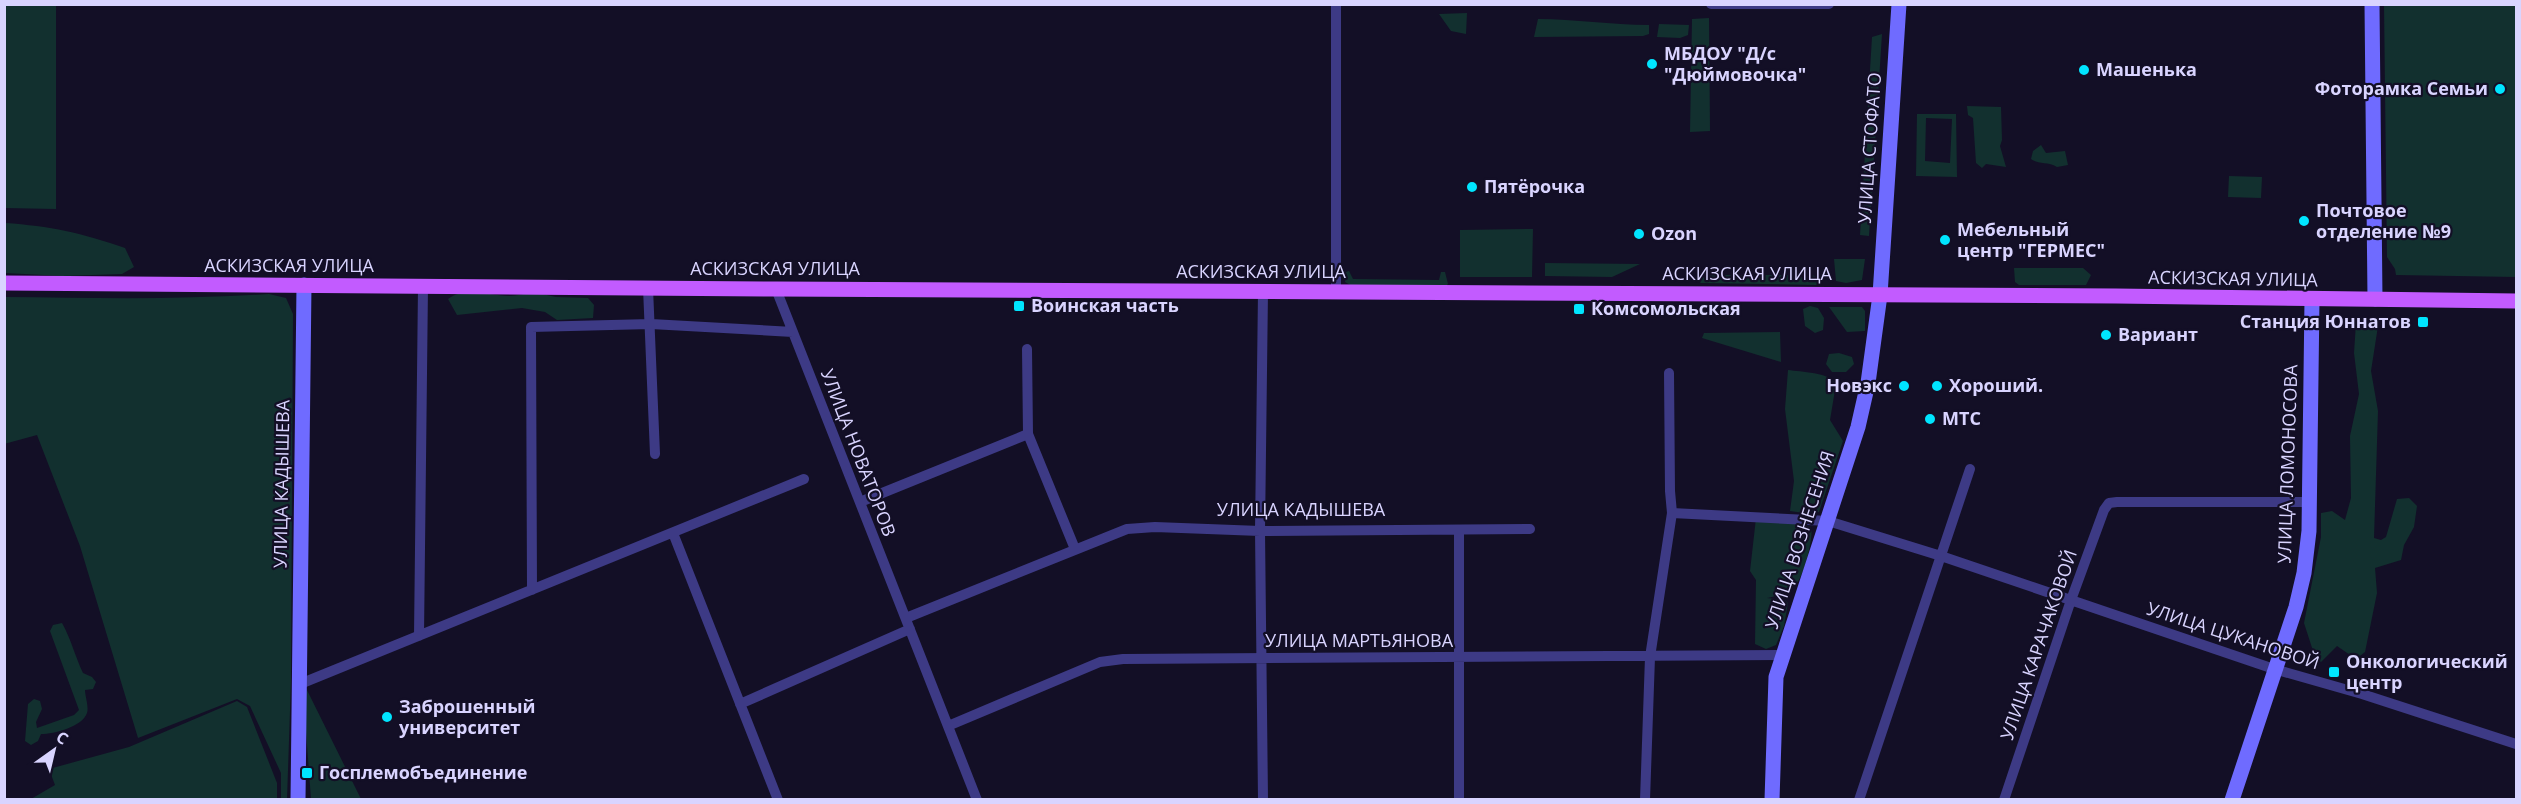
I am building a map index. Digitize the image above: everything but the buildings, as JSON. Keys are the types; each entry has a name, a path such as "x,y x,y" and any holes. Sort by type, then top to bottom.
{"main road":[{"name":"АСКИЗСКАЯ УЛИЦА","path":"4,283 2517,301"}],"street":[{"path":"1336,4 1336,292"},
{"path":"1711,4 1829,4"},
{"name":"УЛИЦА СТОФАТО","path":"1880,295 1899,4"},
{"path":"2373,4 2375,299"},
{"name":"УЛИЦА КАДЫШЕВА","path":"298,800 304,285"},
{"path":"418,636 423,286"},
{"path":"648,288 655,454"},
{"name":"УЛИЦА НОВАТОРОВ","path":"776,289 977,800"},
{"path":"1263,291 1260,531 1263,800"},
{"name":"УЛИЦА ВОЗНЕСЕНИЯ","path":"1772,800 1776,677 1858,427 1866,394 1880,295"},
{"name":"УЛИЦА ЛОМОНОСОВА","path":"2232,800 2296,607 2304,573 2313,299"},
{"path":"532,590 531,327 651,324 793,332"},
{"path":"1027,349 1028,434 1075,549"},
{"path":"1645,800 1650,657 1672,513 1669,373"},
{"path":"860,502 1028,434"},
{"path":"1859,800 1970,469"},
{"path":"300,684 804,480"},
{"name":"УЛИЦА КАРАЧАКОВОЙ","path":"2004,800 2071,600 2104,510 2109,504 2116,502 2308,502"},
{"name":"УЛИЦА ЦУКАНОВОЙ","path":"1672,513 1828,521 1941,556 2274,669 2362,694 2517,744"},
{"name":"УЛИЦА КАДЫШЕВА","path":"908,623 1075,549 1127,529 1155,527 1260,531 1530,529"},
{"path":"1459,530 1459,800"},
{"path":"673,533 778,800"},
{"path":"740,704 908,623"},
{"name":"УЛИЦА МАРТЬЯНОВА","path":"948,726 1100,662 1124,659 1783,655"}],"green space":[{"path":"5,4 56,5 56,209 5,208"},
{"path":"2384,5 2516,5 2516,277 2396,275 2387,257"},
{"path":"1467,13 1466,34 1451,31 1439,14"},
{"path":"1709,18 1710,131 1690,132 1692,19"},
{"path":"1538,19 1649,25 1649,34 1643,36 1534,37"},
{"path":"1659,24 1689,25 1688,35 1680,38 1657,37"},
{"path":"1882,34 1869,236 1860,235 1872,37"},
{"path":"1967,106 2001,107 2002,140 2000,146 2006,167 1986,164 1982,168 1976,163 1973,118 1968,115"},
{"path":"1917,114 1956,114 1957,177 1916,176","holes":["1926,118 1952,119 1950,163 1925,161"]},
{"path":"2041,145 2046,153 2065,151 2068,165 2057,167 2031,159 2033,151"},
{"path":"2229,176 2262,177 2261,198 2228,197"},
{"path":"5,223 66,231 125,248 134,267 122,274 63,276 5,273"},
{"path":"1533,229 1532,277 1460,277 1460,230"},
{"path":"1834,259 1865,259 1862,280 1846,283 1836,281"},
{"path":"1545,263 1640,264 1612,277 1545,276"},
{"path":"2014,268 2083,268 2091,275 2086,285 2019,285 2015,282"},
{"path":"1349,271 1353,279 1439,280 1441,272 1445,272 1448,284 1445,287 1354,287 1345,282 1346,272"},
{"path":"1697,275 1811,275 1823,278 1823,281 1816,285 1701,283 1695,279"},
{"path":"469,292 509,296 533,292 556,297 588,298 594,305 593,318 557,320 545,312 522,308 457,315 448,299"},
{"path":"269,294 286,298 293,314 291,681 287,800 281,799 281,773 250,706 237,699 138,738 80,546 37,435 4,444 5,297 171,298"},
{"path":"1810,306 1818,308 1824,318 1823,330 1815,333 1805,326 1803,309"},
{"path":"1829,307 1862,307 1865,311 1865,331 1847,332"},
{"path":"2369,320 2378,326 2371,371 2378,411 2374,538 2381,540 2386,537 2397,499 2409,498 2417,506 2414,527 2404,545 2401,560 2375,568 2377,593 2365,652 2356,659 2337,646 2321,662 2315,657 2304,623 2321,537 2321,513 2332,511 2345,520 2351,498 2350,436 2359,394 2354,353 2356,323"},
{"path":"1780,332 1781,362 1702,338 1704,333"},
{"path":"1839,353 1852,357 1854,364 1846,372 1832,372 1826,364 1829,354"},
{"path":"1788,370 1821,375 1836,384 1830,420 1843,441 1819,512 1790,511 1794,481 1785,409"},
{"path":"1756,518 1811,527 1812,532 1803,572 1797,583 1783,593 1767,598 1785,600 1788,603 1784,626 1776,645 1766,649 1755,644 1756,580 1750,571"},
{"path":"62,623 83,673 92,677 96,682 93,689 85,690 87,713 80,722 67,729 41,734 38,741 31,745 25,741 28,704 34,699 40,701 42,709 36,722 37,728 74,715 79,710 50,631 53,625"},
{"path":"304,684 361,799 311,799"},
{"path":"237,701 247,707 277,783 277,799 31,799 55,785 49,769 129,747"}],"place":[{"name":"МБДОУ \"Д/с \"Дюймовочка\"","path":"1652,64"},
{"name":"Машенька","path":"2084,70"},
{"name":"Фоторамка Семьи","path":"2500,89"},
{"name":"Пятёрочка","path":"1472,187"},
{"name":"Почтовое отделение №9","path":"2304,221"},
{"name":"Ozon","path":"1639,234"},
{"name":"Мебельный центр \"ГЕРМЕС\"","path":"1945,240"},
{"name":"Воинская часть","path":"1019,306"},
{"name":"Комсомольская","path":"1579,309"},
{"name":"Станция Юннатов","path":"2423,322"},
{"name":"Вариант","path":"2106,335"},
{"name":"Новэкс","path":"1904,386"},
{"name":"Хороший.","path":"1937,386"},
{"name":"МТС","path":"1930,419"},
{"name":"Онкологический центр","path":"2334,672"},
{"name":"Заброшенный университет","path":"387,717"},
{"name":"Госплемобъединение","path":"307,773"}]}
